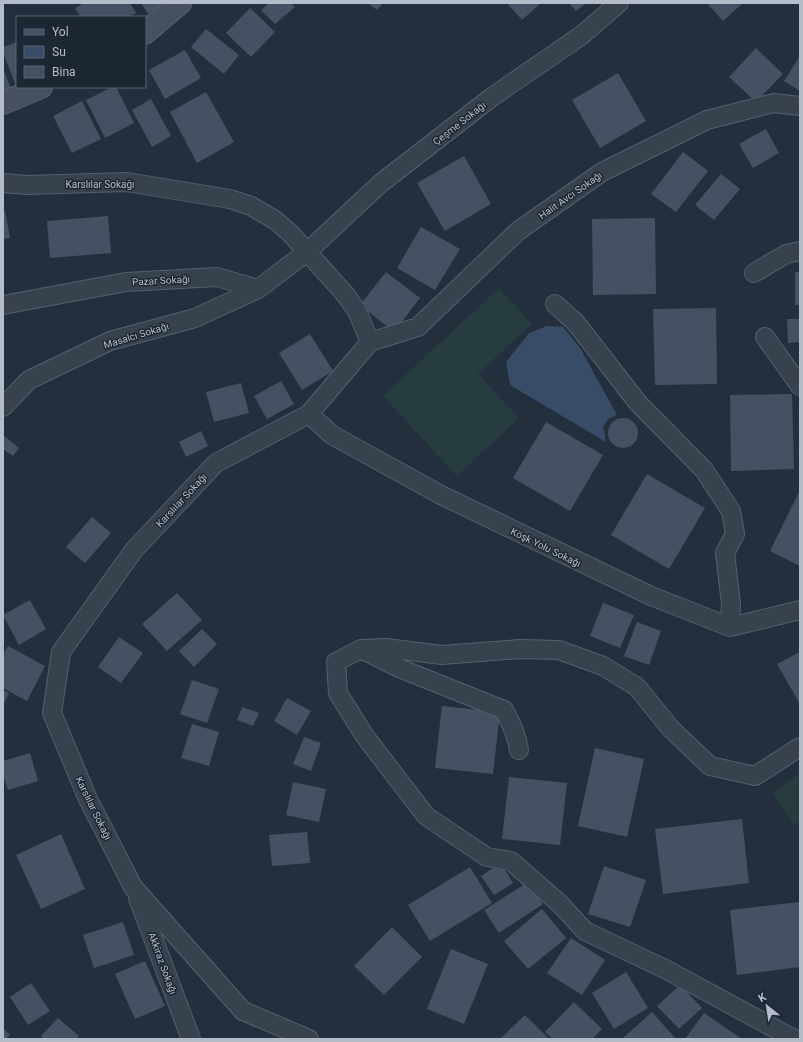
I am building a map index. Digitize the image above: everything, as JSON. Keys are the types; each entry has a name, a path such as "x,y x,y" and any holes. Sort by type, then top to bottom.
{"main road":[{"path":"146,32 180,3"},
{"path":"3,103 39,88"}],"street":[{"name":"Çeşme Sokağı","path":"307,252 381,183 492,97 582,35 619,3"},
{"name":"Halit Avcı Sokağı","path":"370,342 418,327 518,231 602,172 707,120 774,104 800,106"},
{"name":"Karslılar Sokağı","path":"3,183 27,185 127,182 230,198 251,206 275,220 290,233 345,294 357,311 370,342 309,414 216,463 134,550 61,652 52,713 87,797 133,887 244,1011 310,1039"},
{"path":"754,273 786,254 800,251"},
{"path":"258,289 307,252"},
{"name":"Pazar Sokağı","path":"3,305 126,282 217,277 258,289"},
{"name":"Masalcı Sokağı","path":"3,407 29,380 110,341 195,318 258,289"},
{"path":"554,304 576,323 638,404 704,470 732,511 735,534 725,553 731,604 730,627 800,610"},
{"path":"765,337 800,386"},
{"name":"Köşk Yolu Sokağı","path":"309,414 332,435 441,495 651,596 730,627"},
{"path":"794,1039 667,970 585,931 559,903 511,861 487,857 426,816 364,735 338,693 336,662 361,649 386,648 442,655 520,649 559,650 603,666 636,687 671,729 710,766 756,776 800,747"},
{"path":"361,649 399,668 504,710 518,740 519,750"},
{"name":"Akkiraz Sokağı","path":"133,887 191,1039"}],"green space":[{"path":"499,288 532,324 478,374 519,418 457,476 383,396"},
{"path":"800,773 800,821 794,825 772,793"}],"water":[{"path":"547,326 563,327 580,348 617,415 608,419 603,427 606,442 510,385 506,362 529,333"}],"building":[{"path":"84,3 130,3 136,13 131,16 80,16 75,8"},
{"path":"141,3 165,3 148,14"},
{"path":"269,3 291,3 295,7 275,24 261,10"},
{"path":"368,3 383,3 377,10"},
{"path":"507,3 541,3 522,20"},
{"path":"569,3 586,3 576,11"},
{"path":"707,3 743,3 723,21"},
{"path":"250,8 275,32 251,57 226,33"},
{"path":"206,29 239,55 224,74 191,47"},
{"path":"16,42 16,86 3,53 3,47"},
{"path":"756,48 783,74 756,102 729,77"},
{"path":"185,50 201,78 165,99 149,70"},
{"path":"800,56 800,91 784,81"},
{"path":"3,68 12,91 3,95"},
{"path":"618,73 646,121 600,148 572,100"},
{"path":"110,88 116,88 134,123 105,138 86,100"},
{"path":"206,92 234,142 197,163 170,112"},
{"path":"151,99 171,136 152,147 132,110"},
{"path":"82,101 101,139 72,153 53,116"},
{"path":"766,129 779,153 753,168 739,144"},
{"path":"683,152 708,171 676,212 651,194"},
{"path":"464,156 491,204 445,231 417,183"},
{"path":"721,174 740,189 714,220 695,205"},
{"path":"5,211 10,238 3,239 3,212"},
{"path":"108,216 111,253 50,258 47,221"},
{"path":"655,218 656,294 593,295 592,219"},
{"path":"421,227 460,249 435,290 397,268"},
{"path":"386,272 420,298 394,332 360,305"},
{"path":"795,272 800,272 800,305 795,305"},
{"path":"716,308 717,384 655,385 653,309"},
{"path":"787,319 800,319 800,342 788,343"},
{"path":"310,334 333,371 302,390 279,353"},
{"path":"281,381 294,404 267,419 254,396"},
{"path":"241,383 249,413 214,422 206,392"},
{"path":"792,394 794,469 731,471 730,395"},
{"path":"623,418 634,422 638,433 634,444 623,448 612,444 608,433 612,422"},
{"path":"546,422 603,455 570,511 513,478"},
{"path":"201,431 208,446 186,457 179,442"},
{"path":"3,435 19,448 13,456 3,449"},
{"path":"647,474 705,508 669,569 611,535"},
{"path":"800,490 800,566 770,551"},
{"path":"92,517 111,533 85,563 66,547"},
{"path":"177,593 202,620 167,651 142,624"},
{"path":"30,600 46,629 19,645 3,615"},
{"path":"603,603 634,615 620,648 590,636"},
{"path":"637,622 661,631 649,665 624,656"},
{"path":"202,629 217,644 194,667 179,651"},
{"path":"119,637 143,653 121,683 98,667"},
{"path":"8,646 45,666 27,701 3,688 3,655"},
{"path":"800,652 800,704 777,664"},
{"path":"192,680 219,689 207,723 180,714"},
{"path":"3,690 9,693 3,705"},
{"path":"287,698 311,711 297,735 274,721"},
{"path":"442,706 500,712 493,774 435,768"},
{"path":"242,707 259,713 253,726 237,720"},
{"path":"192,724 219,732 209,766 181,758"},
{"path":"304,737 321,743 311,771 293,764"},
{"path":"595,748 644,759 627,837 578,826"},
{"path":"30,753 38,781 8,790 3,775 3,761"},
{"path":"509,777 567,783 560,845 502,839"},
{"path":"293,782 326,789 319,822 286,815"},
{"path":"742,819 749,883 663,894 655,829"},
{"path":"307,832 310,863 272,866 269,835"},
{"path":"61,834 85,889 41,909 16,855"},
{"path":"501,863 513,883 494,895 481,876"},
{"path":"604,866 646,880 630,927 588,914"},
{"path":"470,867 492,903 430,941 408,905"},
{"path":"528,882 543,904 499,933 484,910"},
{"path":"800,902 800,967 737,975 730,910"},
{"path":"542,909 566,938 528,969 504,941"},
{"path":"123,922 134,955 94,968 83,935"},
{"path":"392,927 422,957 384,995 354,966"},
{"path":"571,938 605,960 582,995 547,973"},
{"path":"451,949 488,964 464,1024 427,1009"},
{"path":"145,961 165,1006 135,1019 115,974"},
{"path":"626,972 648,1008 614,1029 592,993"},
{"path":"31,983 50,1011 28,1025 10,997"},
{"path":"680,985 702,1008 679,1029 657,1006"},
{"path":"574,1002 602,1029 592,1039 553,1039 545,1032"},
{"path":"652,1012 676,1039 622,1039"},
{"path":"704,1013 742,1039 685,1039"},
{"path":"525,1015 547,1037 545,1039 500,1039"},
{"path":"58,1018 79,1036 76,1039 44,1039 41,1036"},
{"path":"3,1028 10,1035 6,1039 3,1039"}]}
